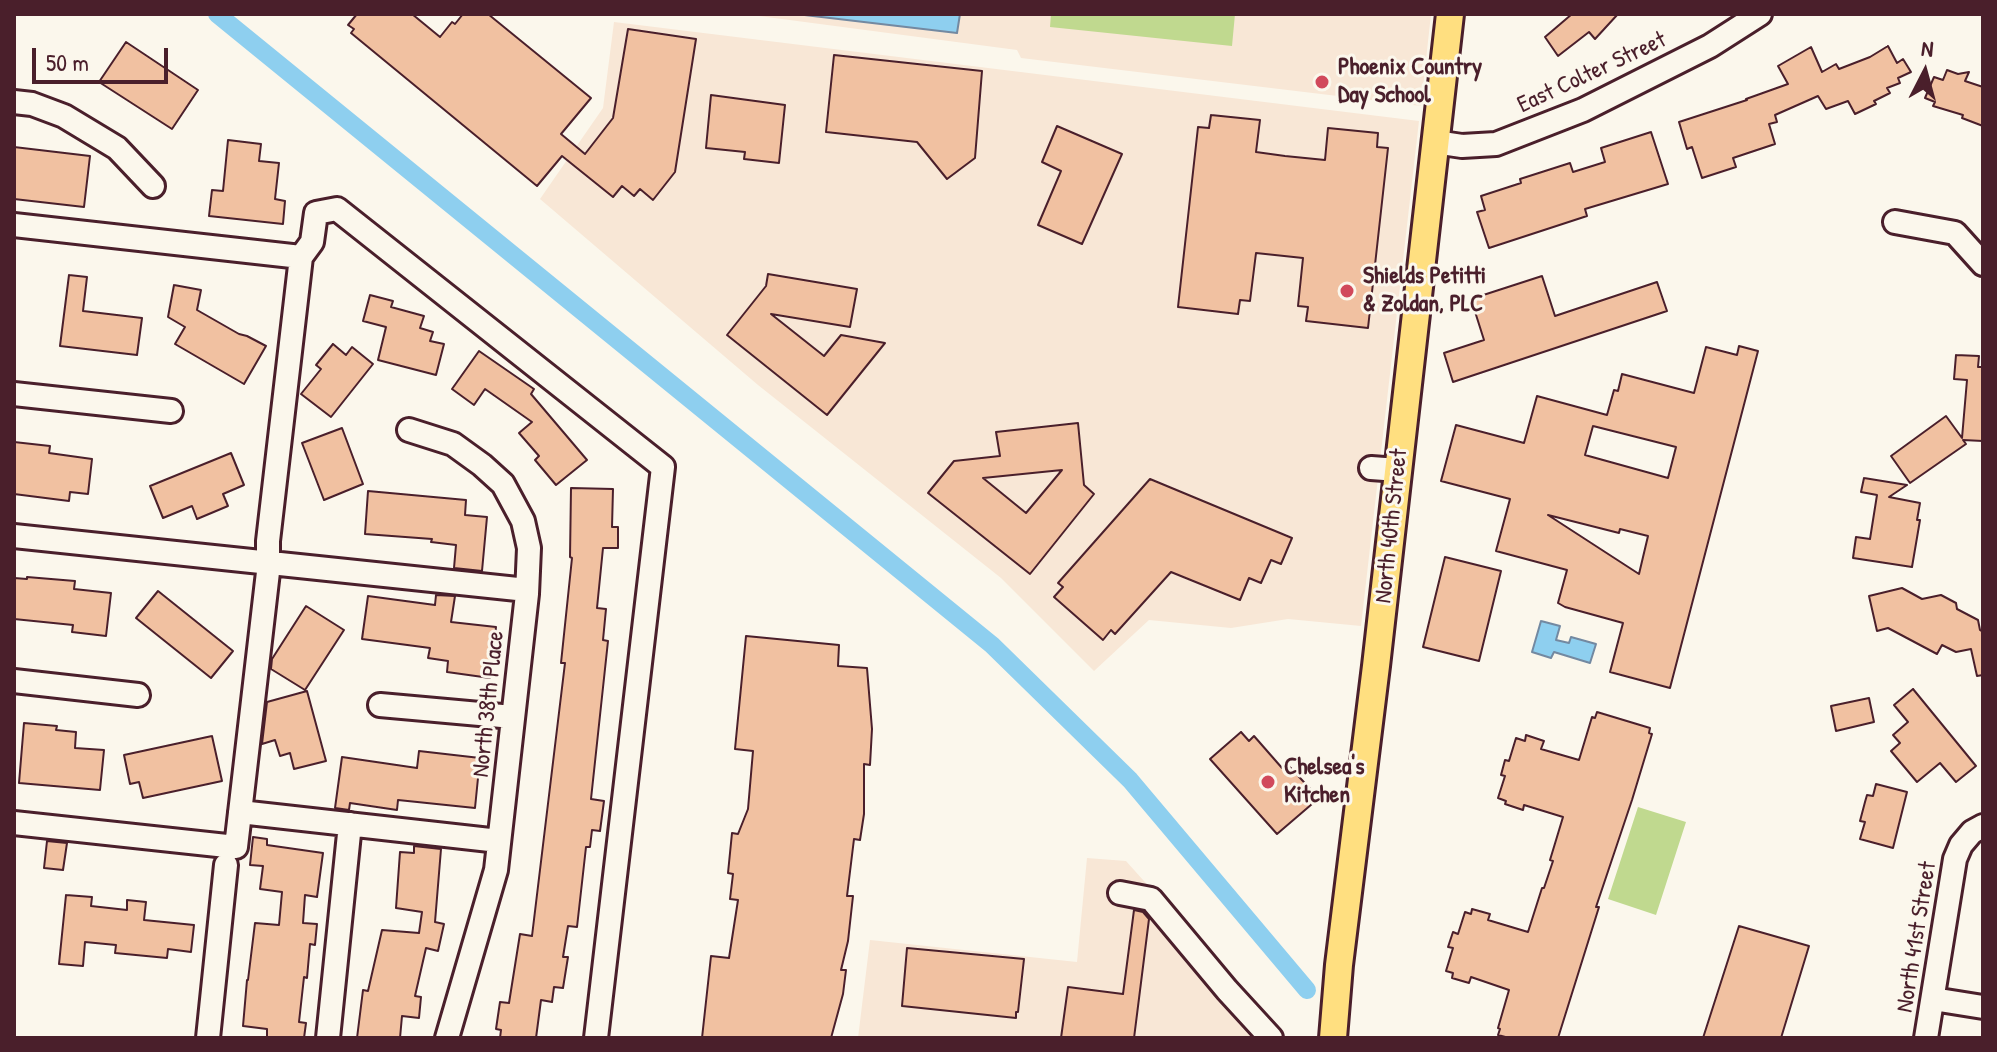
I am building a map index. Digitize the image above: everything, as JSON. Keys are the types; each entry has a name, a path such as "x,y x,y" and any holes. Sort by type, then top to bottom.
{"main road":[{"name":"North 40th Street","path":"1333,1038 1450,14"}],"street":[{"name":"East Colter Street","path":"1435,142 1462,146 1496,144 1583,110 1710,46 1760,14"},
{"path":"14,102 32,104 64,116 117,148 153,186"},
{"path":"14,823 236,847 301,257 312,242 316,213 337,209 663,467 596,1038"},
{"path":"1895,222 1955,233 1983,264"},
{"path":"14,225 301,257"},
{"path":"14,394 171,411"},
{"name":"North 38th Place","path":"409,430 453,444 503,484 523,521 529,548 496,870 447,1038"},
{"path":"1371,468 1398,470"},
{"path":"14,536 527,590"},
{"path":"14,681 138,695"},
{"path":"380,705 513,717"},
{"path":"240,812 499,841"},
{"path":"328,1038 350,824"},
{"name":"North 41st Street","path":"1926,1038 1953,867 1961,845 1972,832 1983,826"},
{"path":"208,1038 226,865"},
{"path":"1120,893 1151,899 1271,1038"},
{"path":"1933,999 1983,1007"}],"shaded area":[{"name":"Phoenix Country Day School","path":"744,14 1431,14 1421,106 1021,58 1017,50"},
{"path":"614,22 1419,121 1361,626 1288,619 1231,628 1149,620 1094,671 1001,578 758,385 540,199 603,108"},
{"path":"1087,858 1126,861 1285,1038 858,1038 870,940 1077,962"}],"green space":[{"path":"1051,14 1235,14 1232,46 1050,27"},
{"path":"1638,807 1686,822 1656,915 1608,899"}],"water":[{"path":"796,14 960,14 957,33"},
{"path":"1541,621 1560,626 1556,640 1569,643 1571,637 1596,644 1590,663 1554,652 1551,658 1532,652"}],"building":[{"path":"357,14 412,14 440,37 463,14 488,14 591,98 561,134 585,154 613,118 628,29 696,39 675,172 653,200 640,189 634,196 622,186 613,197 562,156 537,186 351,33 354,29 348,25"},
{"path":"1572,14 1618,14 1595,39 1589,32 1558,56 1545,37"},
{"path":"126,42 198,90 172,129 99,82"},
{"path":"1888,46 1897,63 1903,59 1911,72 1898,78 1900,83 1887,88 1890,93 1874,101 1876,104 1855,114 1848,101 1826,109 1818,96 1775,115 1777,122 1769,124 1775,144 1733,158 1736,167 1702,178 1692,147 1687,149 1679,122 1788,84 1778,66 1811,47 1822,72 1836,64 1839,69 1870,57"},
{"path":"834,55 982,71 975,158 947,179 917,142 826,132"},
{"path":"1947,70 1958,74 1969,72 1965,81 1983,87 1983,126 1962,118 1963,115 1933,106 1935,102 1925,98 1934,77 1943,80"},
{"path":"711,95 785,105 779,163 744,159 745,152 706,148"},
{"path":"1211,115 1260,120 1256,152 1285,156 1325,160 1328,128 1378,133 1377,147 1388,148 1368,328 1306,321 1308,307 1298,306 1303,258 1256,253 1250,301 1240,300 1238,314 1178,307 1198,127 1209,128"},
{"path":"1057,126 1122,154 1082,244 1038,225 1061,171 1042,162"},
{"path":"1651,132 1668,184 1585,209 1587,216 1489,248 1477,212 1485,210 1481,196 1570,163 1573,172 1605,162 1601,148"},
{"path":"228,140 261,144 259,161 279,163 275,199 285,201 283,224 209,216 212,190 223,191"},
{"path":"14,147 90,156 84,207 14,199"},
{"path":"768,274 857,289 850,327 771,314 824,356 841,335 885,343 827,415 727,335 766,286"},
{"path":"69,275 87,277 83,311 142,318 137,355 60,346"},
{"path":"1542,276 1555,316 1657,282 1667,311 1453,382 1444,353 1484,340 1471,299"},
{"path":"174,285 201,290 197,310 266,346 244,384 175,344 185,327 168,317"},
{"path":"370,295 393,301 391,307 424,316 420,328 433,332 430,341 444,344 436,375 378,360 386,327 363,321"},
{"path":"333,344 346,355 352,347 373,364 331,417 301,394 321,369 316,365"},
{"path":"1739,346 1758,351 1670,688 1610,672 1623,623 1558,603 1567,570 1496,551 1510,499 1441,481 1456,425 1524,443 1537,396 1607,415 1622,374 1694,393 1706,347 1737,355","holes":["1593,426 1676,447 1668,478 1585,455","1548,515 1619,533 1620,529 1648,536 1639,574"]},
{"path":"479,351 534,389 531,394 587,460 556,485 535,460 539,456 519,433 532,422 485,389 474,405 452,389"},
{"path":"1956,355 1979,356 1978,367 1983,367 1983,441 1963,440 1966,444 1910,483 1891,456 1946,416 1962,438 1967,380 1954,379"},
{"path":"1078,423 1084,485 1094,494 1030,574 928,493 954,461 1000,456 996,432","holes":["1062,470 1026,513 983,478"]},
{"path":"342,428 363,484 324,500 302,443"},
{"path":"14,442 50,446 49,453 92,459 88,494 70,492 69,501 14,494"},
{"path":"231,453 244,485 223,494 228,506 197,519 192,506 163,518 150,486"},
{"path":"1864,478 1907,485 1889,497 1920,503 1912,567 1853,558 1856,537 1870,539 1877,495 1861,492"},
{"path":"1150,479 1292,538 1281,564 1271,560 1261,583 1249,578 1240,600 1171,572 1115,634 1111,630 1103,640 1054,597 1063,587 1058,583"},
{"path":"571,488 613,489 612,527 618,527 618,548 603,548 597,608 606,609 603,640 608,641 591,799 604,801 600,831 592,830 590,847 586,847 577,927 568,926 563,957 568,957 563,988 554,987 552,1002 541,1000 536,1038 500,1038 501,1030 496,1029 500,1002 509,1003 520,934 532,936 565,663 561,663 572,558"},
{"path":"368,491 466,500 465,515 487,517 482,571 454,568 456,545 431,542 432,539 365,534"},
{"path":"1445,557 1501,571 1479,661 1423,647"},
{"path":"14,578 75,581 74,589 111,593 106,636 72,632 73,625 14,619"},
{"path":"1902,588 1922,599 1941,595 1956,603 1957,609 1978,620 1983,632 1983,675 1977,676 1971,649 1956,652 1942,645 1937,654 1888,628 1877,631 1869,596"},
{"path":"158,591 233,651 211,678 136,618"},
{"path":"436,595 455,596 451,622 496,627 490,678 447,672 448,661 428,658 430,648 362,639 368,596 435,605"},
{"path":"306,606 344,630 305,690 271,669 272,659"},
{"path":"746,636 839,645 838,666 867,668 872,729 870,765 864,764 864,814 860,840 854,839 847,896 853,896 841,970 846,970 831,1038 702,1038 711,956 729,958 738,900 730,899 733,874 728,873 732,833 738,834 748,809 753,751 735,749"},
{"path":"1913,689 1976,766 1956,782 1940,763 1917,782 1891,751 1900,743 1893,735 1908,722 1894,705"},
{"path":"307,691 326,761 294,769 290,753 280,756 275,740 262,744 267,702"},
{"path":"1869,698 1874,722 1836,731 1831,706"},
{"path":"1597,712 1650,728 1649,733 1652,734 1632,800 1596,907 1599,907 1558,1038 1509,1038 1498,1035 1509,990 1471,977 1469,983 1452,978 1453,973 1446,971 1453,948 1448,947 1453,932 1458,934 1465,912 1471,914 1472,909 1490,914 1488,920 1528,932 1553,861 1550,860 1563,817 1524,805 1523,810 1498,798 1505,776 1501,775 1505,760 1509,761 1516,738 1525,741 1526,735 1544,741 1541,749 1579,760 1592,717 1595,718"},
{"path":"24,723 57,726 56,730 76,732 75,748 104,750 100,790 19,783"},
{"name":"Chelsea's Kitchen","path":"1241,732 1249,741 1254,736 1282,768 1287,764 1316,795 1309,801 1312,804 1277,834 1210,759"},
{"path":"212,736 222,781 143,798 139,782 130,784 124,755"},
{"path":"419,751 480,758 475,808 398,800 397,810 350,803 349,810 335,808 342,757 417,768"},
{"path":"1876,784 1907,792 1893,848 1860,839 1865,822 1860,821 1867,795 1873,796"},
{"path":"253,837 267,839 267,845 323,853 317,897 305,895 303,923 317,924 315,945 310,944 307,978 304,977 299,1022 306,1023 304,1038 267,1038 267,1029 243,1026 255,923 279,925 282,892 260,889 263,866 250,865"},
{"path":"47,841 67,843 63,870 44,868"},
{"path":"414,846 441,849 435,922 444,924 438,951 426,948 415,996 421,997 419,1018 402,1016 400,1038 357,1038 363,990 368,991 382,930 419,933 422,912 396,908 400,852 414,853"},
{"path":"66,895 92,897 91,906 127,910 127,900 146,902 144,920 194,925 191,952 168,949 167,958 115,953 116,945 85,942 83,966 59,964"},
{"path":"1134,910 1143,912 1149,919 1134,1038 1061,1038 1068,987 1123,994"},
{"path":"1739,926 1809,946 1781,1038 1703,1038"},
{"path":"907,948 1024,959 1016,1018 902,1006"}],"waterway":[{"path":"217,14 992,645 1130,780 1307,990"}],"place":[{"name":"Phoenix Country Day School","path":"1322,82"},
{"name":"Shields Petitti & Zoldan, PLC","path":"1347,291"},
{"name":"Chelsea's Kitchen","path":"1268,782"}]}
